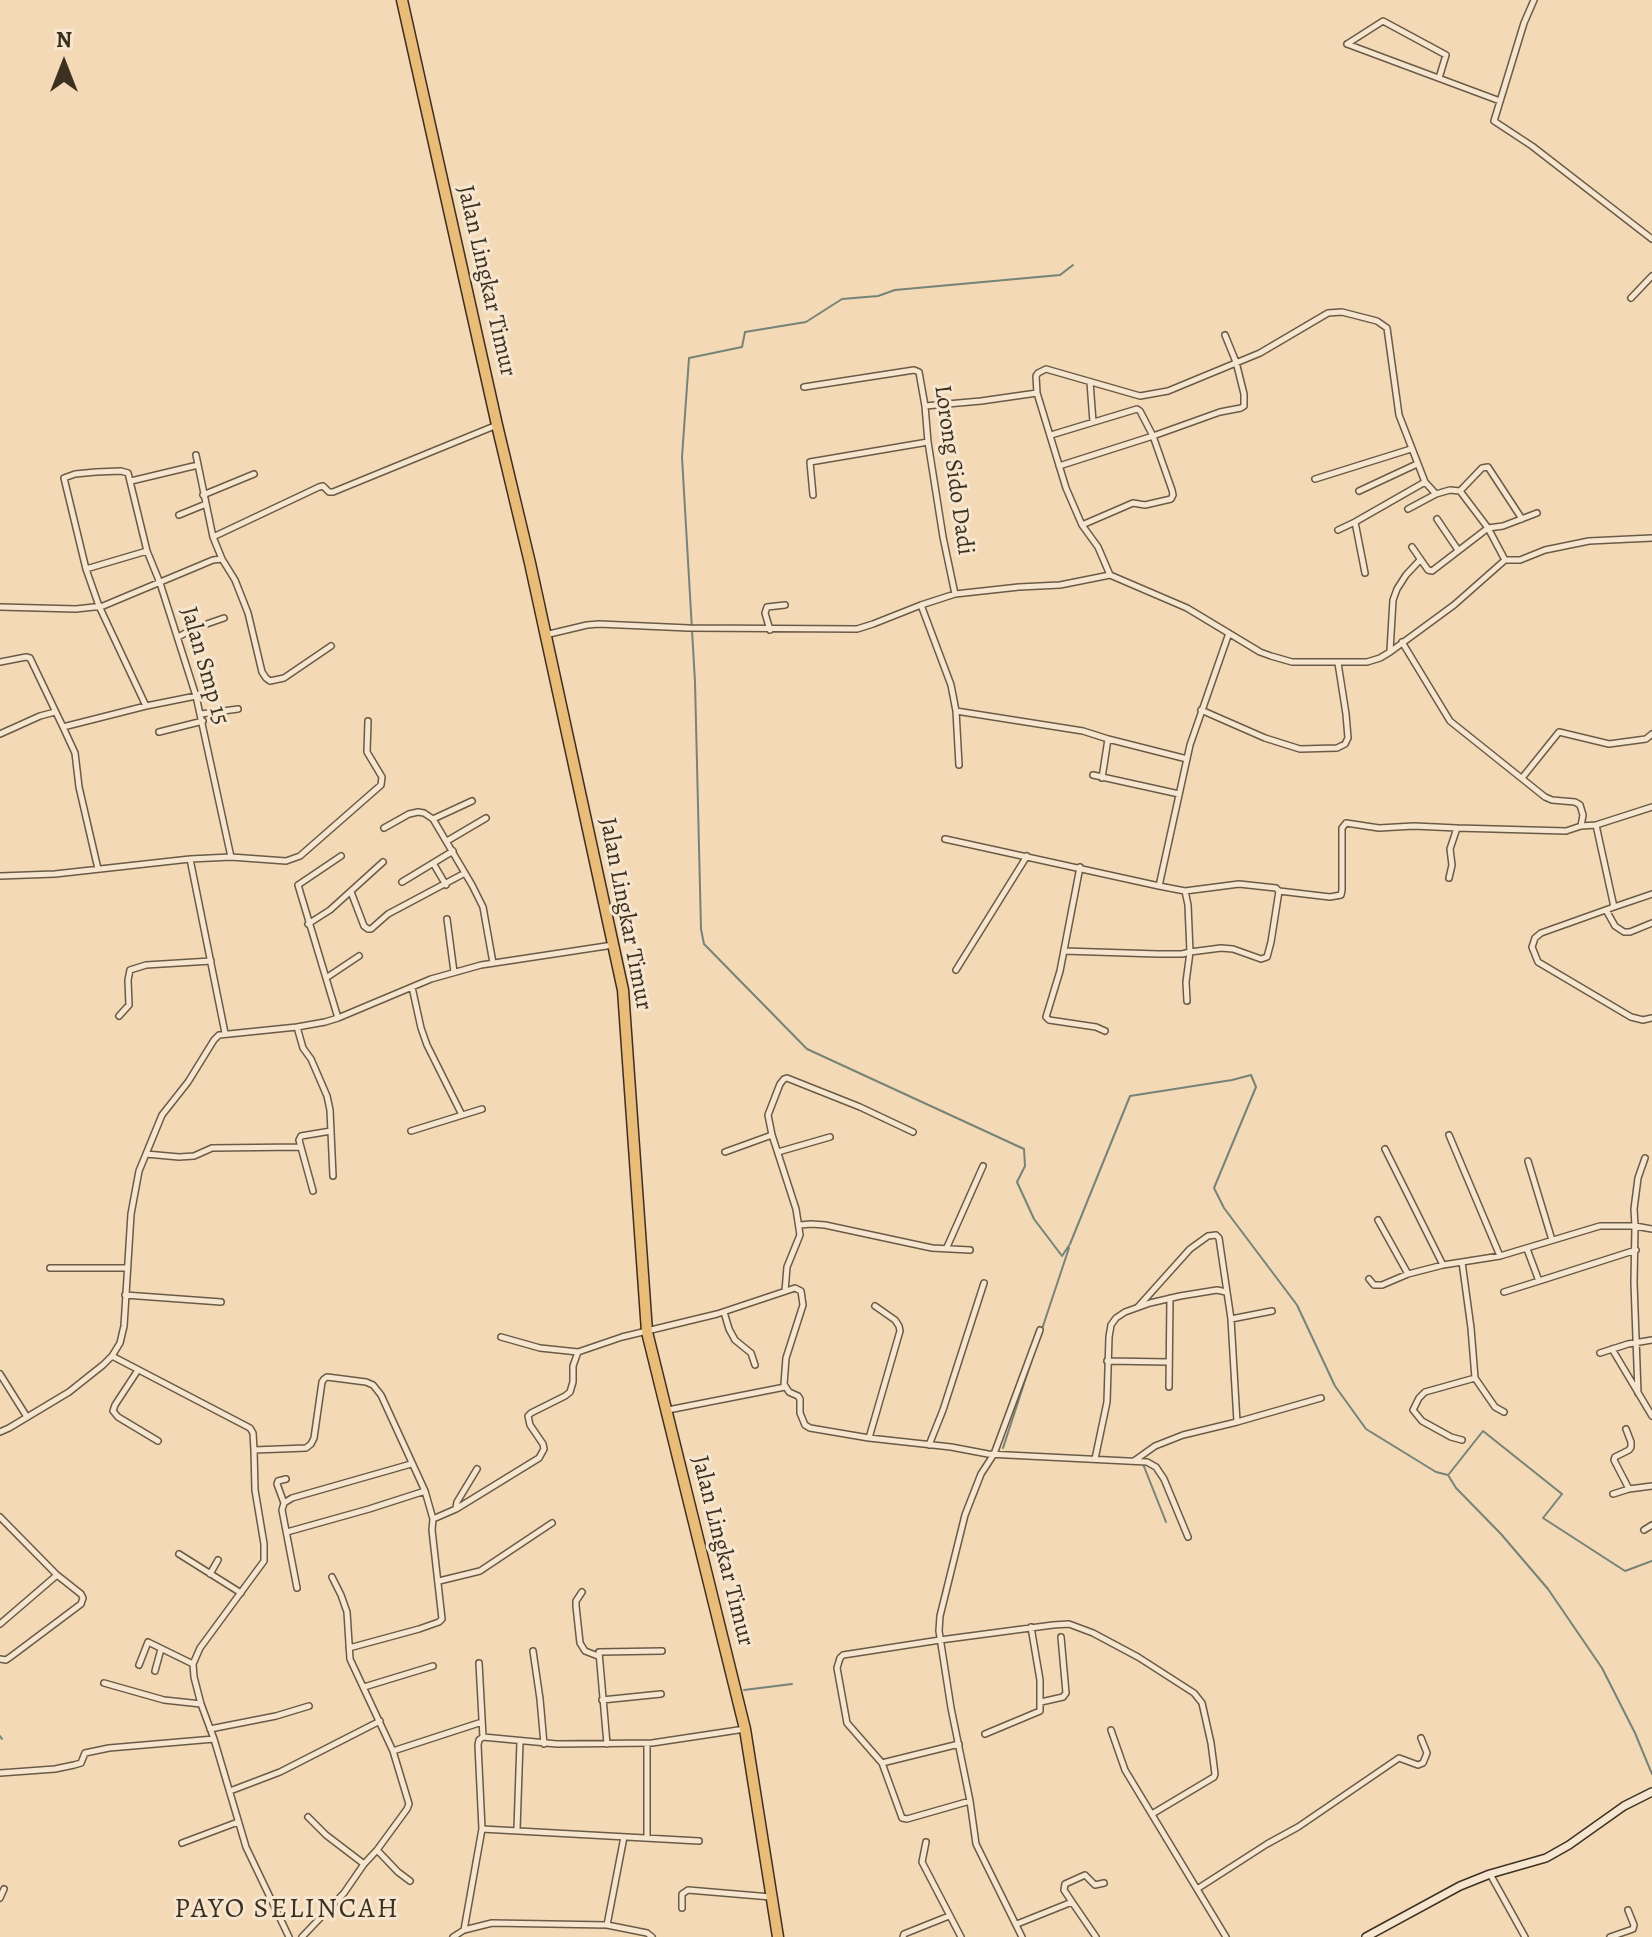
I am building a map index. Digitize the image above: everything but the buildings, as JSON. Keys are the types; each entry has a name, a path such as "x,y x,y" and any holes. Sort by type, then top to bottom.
{"highway":[{"name":"Jalan Lingkar Timur","path":"402,0 530,563 625,1004 647,1332 745,1729 778,1937"}],"street":[{"path":"1534,0 1494,121 1532,146 1652,239"},
{"path":"1439,78 1446,55 1383,21 1347,44 1500,101"},
{"path":"1631,298 1652,276"},
{"path":"1110,575 1098,547 1082,525 1059,466 1037,393 1036,376 1046,369 1125,393 1152,395 1260,353 1328,313 1342,312 1383,324 1387,328 1399,415 1425,482 1436,494"},
{"path":"1059,466 1244,406 1236,362 1225,335"},
{"name":"Lorong Sido Dadi","path":"804,387 914,370 920,374 943,537 955,594"},
{"path":"1090,382 1093,422"},
{"path":"925,406 1037,393"},
{"path":"1050,435 1137,409 1153,436 1173,498 1145,505 1133,503 1082,525"},
{"path":"213,537 319,487 333,492 497,425"},
{"path":"813,495 810,462 928,442"},
{"path":"1315,479 1411,449"},
{"path":"196,455 213,537 248,613 266,678 270,681 284,678 331,646"},
{"path":"1359,491 1417,464"},
{"path":"146,706 99,606 86,569 64,478 75,474 121,471 128,473 131,481 198,465"},
{"path":"1460,491 1482,468 1488,467 1522,519"},
{"path":"203,495 254,474"},
{"name":"Jalan Smp 15","path":"131,481 147,551 178,637 202,718 231,857"},
{"path":"1338,530 1425,482"},
{"path":"1408,509 1436,494 1460,491 1488,528 1505,560"},
{"path":"179,515 206,504"},
{"path":"1412,547 1428,570 1432,571 1488,528 1537,513"},
{"path":"1437,519 1458,550"},
{"path":"1355,522 1365,573"},
{"path":"545,635 599,624 770,630 857,629 955,594 1060,585 1110,575 1187,608 1260,652 1292,662 1367,662 1390,652 1454,605 1505,560 1520,560 1579,542 1652,538"},
{"path":"86,569 147,551"},
{"path":"0,607 76,609 99,606 222,559"},
{"path":"1390,652 1393,600 1406,575 1420,560"},
{"path":"770,630 765,613 767,607 785,605"},
{"path":"921,605 945,665 956,711 959,765"},
{"path":"178,637 224,618"},
{"path":"1159,886 1187,759 1229,633"},
{"path":"1402,642 1450,721 1552,800 1580,805 1583,815 1581,826"},
{"path":"0,662 30,658 63,727 75,753 79,787 98,869"},
{"path":"1201,710 1265,738 1300,749 1337,748 1345,744 1348,738 1338,663"},
{"path":"63,727 196,696"},
{"path":"159,732 238,709"},
{"path":"956,711 1083,731 1187,759"},
{"path":"0,734 55,712"},
{"path":"0,876 55,874 190,859 294,859 382,782 367,752 368,721"},
{"path":"1522,778 1559,732 1609,744 1646,739 1652,734"},
{"path":"1102,778 1108,739"},
{"path":"1093,775 1179,794"},
{"path":"433,819 472,801"},
{"path":"945,839 1185,891 1239,884 1330,897 1341,895 1342,828 1346,823 1379,828 1414,826 1566,831 1652,807"},
{"path":"384,828 418,812 433,819 483,907 493,963"},
{"path":"447,841 486,818"},
{"path":"1596,825 1614,907"},
{"path":"1449,878 1452,865 1450,849 1457,828"},
{"path":"402,882 453,851"},
{"path":"338,1018 298,885 341,856"},
{"path":"956,970 1027,856"},
{"path":"190,859 225,1033"},
{"path":"308,924 330,910 383,862"},
{"path":"433,863 446,885"},
{"path":"1080,867 1047,1019 1105,1031"},
{"path":"351,892 364,926 371,929 388,914 465,873"},
{"path":"1185,891 1190,952 1187,1001"},
{"path":"1064,951 1158,954 1221,948 1265,958 1271,942 1279,891"},
{"path":"1652,894 1538,935 1532,947 1538,962 1631,1017 1643,1020 1652,1018"},
{"path":"1606,910 1615,926 1624,932 1652,923"},
{"path":"447,919 454,972"},
{"path":"0,1432 69,1392 112,1356 120,1343 124,1326 131,1214 139,1171 157,1124 214,1040 225,1033 297,1027 338,1018 454,972 613,945"},
{"path":"326,978 359,956"},
{"path":"119,1016 129,1005 130,970 146,965 211,961"},
{"path":"412,987 427,1045 462,1115"},
{"path":"297,1027 303,1048 327,1096 333,1176"},
{"path":"785,1291 787,1267 800,1235 800,1225 768,1115 784,1079 860,1107 913,1132"},
{"path":"411,1131 482,1109"},
{"path":"313,1191 299,1140 301,1136 331,1131"},
{"path":"725,1152 772,1135"},
{"path":"1449,1135 1500,1256"},
{"path":"778,1152 830,1137"},
{"path":"146,1154 179,1157 194,1156 212,1148 301,1147"},
{"path":"1385,1149 1443,1265"},
{"path":"1638,1393 1634,1209 1638,1178 1645,1158"},
{"path":"1528,1161 1552,1240"},
{"path":"947,1247 983,1166"},
{"path":"1378,1220 1408,1274"},
{"path":"800,1225 825,1225 932,1248 970,1250"},
{"path":"1369,1279 1374,1285 1382,1285 1408,1274 1500,1256 1600,1226 1652,1229"},
{"path":"1138,1307 1190,1249 1212,1235 1219,1238 1231,1319 1237,1422"},
{"path":"1527,1249 1539,1281"},
{"path":"1504,1292 1636,1250"},
{"path":"1462,1262 1475,1378 1495,1407 1504,1412"},
{"path":"50,1268 126,1268"},
{"path":"929,1445 984,1283"},
{"path":"501,1337 540,1348 578,1352 610,1340 724,1312 798,1289 803,1305 784,1373 785,1387 800,1399 801,1420 805,1425 869,1438 994,1454 1147,1462 1156,1467 1164,1479 1188,1537"},
{"path":"1095,1459 1107,1402 1109,1337 1116,1318 1138,1307 1170,1298 1217,1290 1226,1292"},
{"path":"125,1295 221,1302"},
{"path":"1169,1387 1170,1298"},
{"path":"869,1438 900,1331 895,1320 875,1306"},
{"path":"1231,1319 1272,1311"},
{"path":"724,1312 735,1340 751,1353 755,1365"},
{"path":"1022,1937 976,1844 939,1631 965,1515 981,1474 994,1454 1040,1330"},
{"path":"1600,1353 1652,1340"},
{"path":"1612,1349 1652,1416"},
{"path":"433,1519 456,1509 539,1458 543,1453 543,1444 530,1425 528,1416 570,1392 578,1352"},
{"path":"112,1356 250,1428 253,1433 255,1490 264,1561 200,1648 193,1664 201,1704 238,1822 258,1875 289,1937"},
{"path":"1107,1361 1168,1362"},
{"path":"138,1370 113,1411 158,1441"},
{"path":"0,1374 27,1417"},
{"path":"254,1450 298,1449 311,1444 322,1382 327,1377 366,1382 381,1395 425,1491 433,1519 443,1613 439,1622 349,1648"},
{"path":"1462,1440 1422,1421 1414,1413 1413,1406 1425,1392 1475,1378"},
{"path":"668,1410 785,1387"},
{"path":"1134,1461 1155,1446 1183,1435 1321,1398"},
{"path":"1626,1429 1631,1447 1614,1460 1629,1489"},
{"path":"284,1503 292,1498 411,1464"},
{"path":"456,1509 477,1469"},
{"path":"286,1479 277,1484 284,1503 282,1510 297,1588"},
{"path":"1613,1494 1652,1486"},
{"path":"287,1532 425,1491"},
{"path":"0,1517 57,1575 81,1594 83,1601 6,1660 0,1659"},
{"path":"439,1581 480,1571 552,1523"},
{"path":"1644,1530 1652,1525"},
{"path":"179,1554 241,1593"},
{"path":"210,1574 218,1560"},
{"path":"0,1624 57,1575"},
{"path":"302,1937 344,1893 409,1804 393,1751 350,1659 347,1612 332,1577"},
{"path":"582,1592 576,1601 580,1643 585,1651 598,1656"},
{"path":"970,1801 902,1818 882,1763 847,1723 837,1668 843,1655 1031,1627 1069,1624 1093,1633 1138,1657 1194,1693 1202,1703 1211,1743 1214,1777 1152,1814"},
{"path":"985,1734 1039,1712 1039,1672 1031,1627"},
{"path":"1041,1702 1066,1695 1061,1637"},
{"path":"139,1665 148,1642 193,1664"},
{"path":"155,1671 161,1649"},
{"path":"533,1651 544,1744"},
{"path":"598,1656 601,1652 662,1651"},
{"path":"598,1656 607,1744"},
{"path":"479,1663 483,1737"},
{"path":"364,1687 433,1666"},
{"path":"104,1683 164,1700 201,1704"},
{"path":"602,1700 661,1694"},
{"path":"210,1729 309,1706"},
{"path":"230,1791 280,1772 380,1721"},
{"path":"393,1751 482,1722"},
{"path":"483,1737 544,1744 647,1744 745,1729"},
{"path":"1111,1730 1125,1770 1226,1937"},
{"path":"464,1930 482,1829 478,1745 483,1737"},
{"path":"1197,1889 1307,1821 1399,1758 1418,1765 1423,1763 1427,1753 1421,1738"},
{"path":"0,1773 55,1769 81,1763 85,1753 214,1739"},
{"path":"517,1829 520,1742"},
{"path":"647,1744 647,1837"},
{"path":"882,1763 959,1744"},
{"path":"1366,1937 1460,1886 1546,1858 1624,1806 1652,1792"},
{"path":"308,1817 364,1864"},
{"path":"182,1843 238,1822"},
{"path":"482,1829 699,1841"},
{"path":"607,1925 624,1837"},
{"path":"926,1842 922,1862 961,1937"},
{"path":"377,1850 410,1881"},
{"path":"1490,1874 1525,1937"},
{"path":"1096,1937 1064,1890 1065,1884 1085,1875 1095,1885 1104,1883"},
{"path":"0,1898 4,1889"},
{"path":"682,1908 682,1894 688,1890 772,1897"},
{"path":"1017,1924 1072,1902"},
{"path":"1610,1937 1633,1929 1628,1910"},
{"path":"903,1937 949,1916"},
{"path":"453,1937 486,1923 607,1925 647,1933 652,1937"}],"waterway":[{"path":"1073,265 1060,275 895,290 878,296 842,299 806,322 745,332 742,347 689,358 682,457 695,682 701,929 704,944 807,1049 1024,1149 1025,1166 1017,1182 1034,1219 1062,1256 1070,1244 1130,1096 1251,1075 1256,1087 1214,1188 1224,1208 1297,1305 1335,1386 1366,1429 1436,1472 1448,1475 1456,1488 1548,1589 1602,1668 1652,1774"},
{"path":"1042,1329 1069,1248"},
{"path":"1003,1448 1035,1350"},
{"path":"1449,1474 1483,1431 1562,1494 1543,1518 1625,1571 1652,1561"},
{"path":"1143,1464 1166,1522"},
{"path":"744,1690 792,1684"}],"district":[{"name":"PAYO SELINCAH","path":"287,1910"}]}
